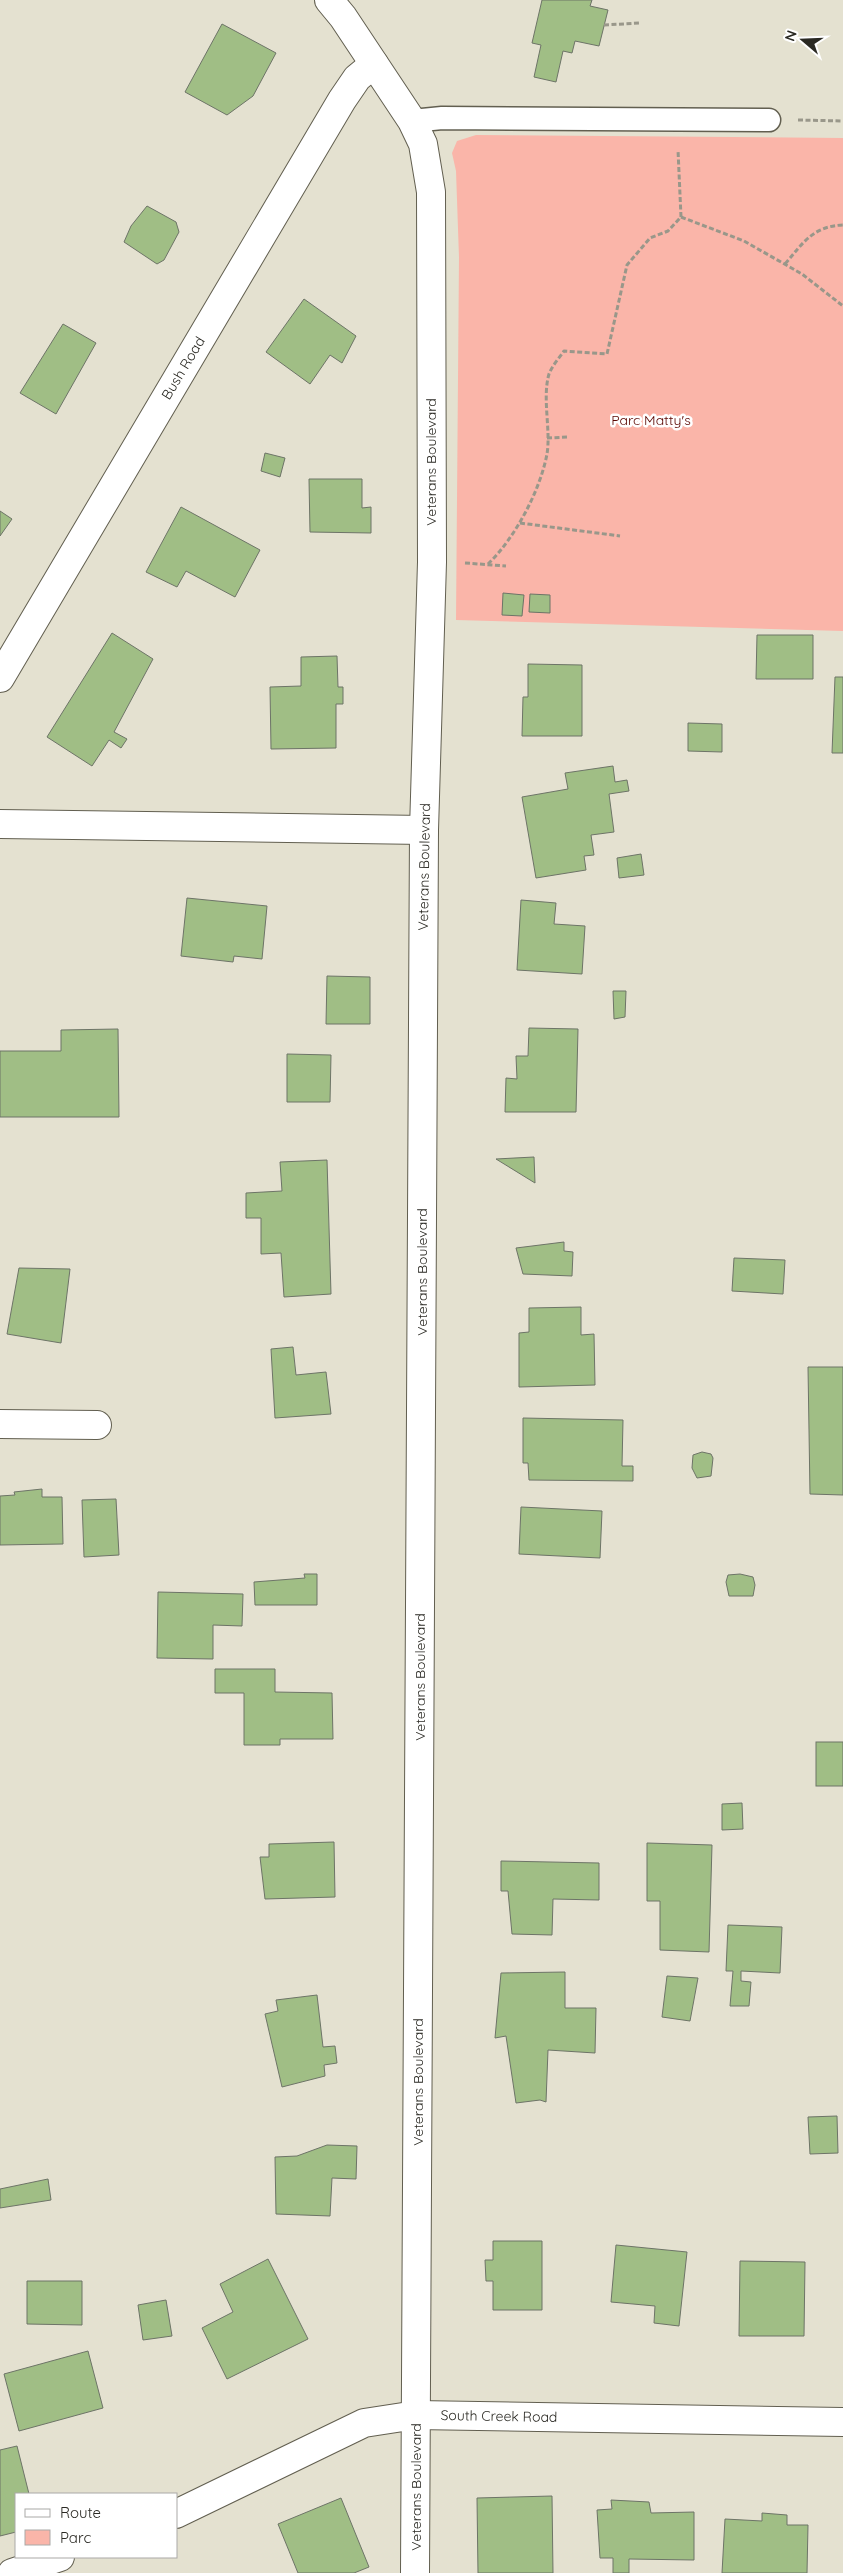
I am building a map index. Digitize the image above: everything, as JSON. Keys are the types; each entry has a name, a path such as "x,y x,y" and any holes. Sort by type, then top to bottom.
{"street":[{"name":"Veterans Boulevard","path":"329,0 412,121 423,144 431,192 432,562 424,830 416,2573"},
{"name":"Bush Road","path":"0,678 342,100 357,78 374,64"},
{"path":"0,824 424,830"},
{"path":"0,1424 97,1425"},
{"name":"South Creek Road","path":"178,2513 364,2423 416,2415 843,2422"},
{"path":"12,2573 57,2558"}],"lane":[{"path":"412,121 442,118 769,120"}],"path":[{"path":"604,25 640,23"},
{"path":"488,564 504,548 520,523 532,497 547,454 549,374 564,351 607,354 626,265 650,238 668,231 681,217 678,160 679,118"},
{"path":"769,120 843,121"},
{"path":"681,217 744,241 802,274 843,306"},
{"path":"785,264 809,235 834,226 843,225"},
{"path":"547,438 568,437"},
{"path":"520,523 620,536"},
{"path":"457,562 506,566"}],"green space":[{"name":"Parc Matty's","path":"476,135 843,138 843,631 456,620 459,257 456,171 452,153 457,141"}],"building":[{"path":"542,0 592,0 590,6 608,10 599,46 575,41 572,53 563,51 556,82 534,77 541,45 532,43"},
{"path":"222,24 276,53 253,96 227,115 185,92"},
{"path":"147,206 176,222 179,232 164,260 157,264 124,242 131,226"},
{"path":"304,299 356,336 342,363 330,355 310,384 266,352"},
{"path":"63,324 96,343 56,414 20,393"},
{"path":"265,453 285,458 280,477 261,471"},
{"path":"309,479 362,479 362,508 371,507 371,533 310,532"},
{"path":"181,507 260,550 235,597 186,571 177,587 146,572"},
{"path":"0,511 12,519 0,536"},
{"path":"503,593 524,595 522,616 502,615"},
{"path":"530,594 550,595 550,613 529,612"},
{"path":"112,633 153,659 114,732 127,739 121,748 109,740 92,766 47,737"},
{"path":"757,635 813,635 813,679 756,679"},
{"path":"337,656 338,687 343,687 343,704 336,704 336,748 271,749 270,687 301,686 301,657"},
{"path":"528,664 582,665 582,736 522,736 523,697 528,697"},
{"path":"835,677 843,677 843,753 832,753"},
{"path":"688,723 722,724 722,752 688,751"},
{"path":"613,766 615,782 627,780 629,791 609,794 614,832 591,835 594,855 584,856 586,870 536,878 522,797 568,789 565,773"},
{"path":"641,854 644,875 619,878 617,858"},
{"path":"187,898 267,906 262,959 234,956 233,962 181,956"},
{"path":"521,900 556,903 554,924 585,926 582,974 517,970"},
{"path":"327,976 370,977 370,1024 326,1024"},
{"path":"613,991 626,991 625,1017 614,1019"},
{"path":"529,1028 578,1029 576,1112 505,1112 506,1078 517,1079 516,1056 528,1056"},
{"path":"118,1029 119,1117 0,1117 0,1051 61,1051 61,1030"},
{"path":"287,1054 331,1055 330,1102 287,1102"},
{"path":"534,1157 535,1183 496,1159"},
{"path":"327,1160 331,1294 284,1297 281,1253 261,1254 261,1218 246,1218 246,1193 282,1191 280,1162"},
{"path":"564,1242 564,1251 573,1252 572,1276 523,1274 516,1248"},
{"path":"734,1258 785,1260 783,1294 732,1291"},
{"path":"19,1268 70,1269 61,1343 7,1334"},
{"path":"581,1307 581,1335 594,1334 595,1385 519,1387 519,1333 529,1332 529,1308"},
{"path":"293,1347 296,1375 326,1372 331,1414 275,1418 271,1349"},
{"path":"808,1367 843,1367 843,1495 810,1494"},
{"path":"523,1418 623,1420 622,1466 633,1466 633,1481 529,1480 528,1463 523,1463"},
{"path":"702,1452 711,1454 713,1458 711,1476 697,1478 692,1468 693,1455"},
{"path":"42,1489 42,1497 62,1497 63,1544 0,1545 0,1496 15,1495 14,1492"},
{"path":"116,1499 119,1555 84,1557 82,1500"},
{"path":"521,1507 602,1511 600,1558 519,1554"},
{"path":"304,1574 317,1574 317,1605 255,1605 254,1582 305,1578"},
{"path":"740,1574 753,1577 755,1585 753,1596 729,1596 726,1582 728,1575"},
{"path":"158,1592 243,1594 242,1626 213,1625 213,1659 157,1658"},
{"path":"215,1669 275,1669 275,1692 332,1693 333,1739 280,1739 280,1745 244,1745 244,1693 215,1693"},
{"path":"816,1742 843,1742 843,1786 816,1786"},
{"path":"742,1803 743,1829 722,1830 722,1804"},
{"path":"334,1842 335,1897 265,1899 260,1857 269,1857 269,1844"},
{"path":"647,1843 712,1845 709,1952 660,1950 660,1901 647,1901"},
{"path":"501,1861 599,1863 599,1900 553,1899 552,1935 512,1934 508,1891 501,1891"},
{"path":"728,1925 782,1927 780,1973 741,1971 741,1981 751,1982 749,2006 730,2006 733,1971 726,1971"},
{"path":"565,1972 565,2008 596,2008 595,2053 548,2050 546,2102 540,2100 516,2103 506,2036 495,2038 501,1973"},
{"path":"667,1976 698,1978 690,2021 662,2017"},
{"path":"317,1995 323,2047 335,2046 337,2063 324,2065 325,2076 282,2087 265,2014 278,2011 276,2000"},
{"path":"837,2116 838,2153 810,2154 808,2117"},
{"path":"327,2145 357,2146 356,2179 332,2178 330,2216 276,2214 275,2157 297,2156"},
{"path":"48,2179 51,2200 0,2208 0,2189"},
{"path":"493,2241 542,2241 542,2310 493,2310 493,2281 486,2281 485,2260 493,2260"},
{"path":"616,2245 687,2252 679,2326 654,2323 655,2306 611,2302"},
{"path":"268,2259 308,2339 227,2379 202,2328 233,2312 220,2284"},
{"path":"740,2261 805,2262 804,2336 739,2336"},
{"path":"27,2281 82,2281 82,2325 27,2324"},
{"path":"166,2300 172,2336 143,2340 138,2305"},
{"path":"88,2351 103,2408 19,2431 4,2374"},
{"path":"17,2446 29,2493 15,2493 15,2532 0,2536 0,2450"},
{"path":"552,2496 553,2573 478,2573 477,2498"},
{"path":"341,2498 369,2567 354,2573 298,2573 278,2524"},
{"path":"611,2500 649,2502 651,2513 694,2512 694,2560 629,2559 629,2573 613,2573 613,2558 600,2558 597,2510 612,2509"},
{"path":"762,2513 787,2515 787,2525 808,2525 807,2573 722,2573 725,2519 762,2521"}]}
